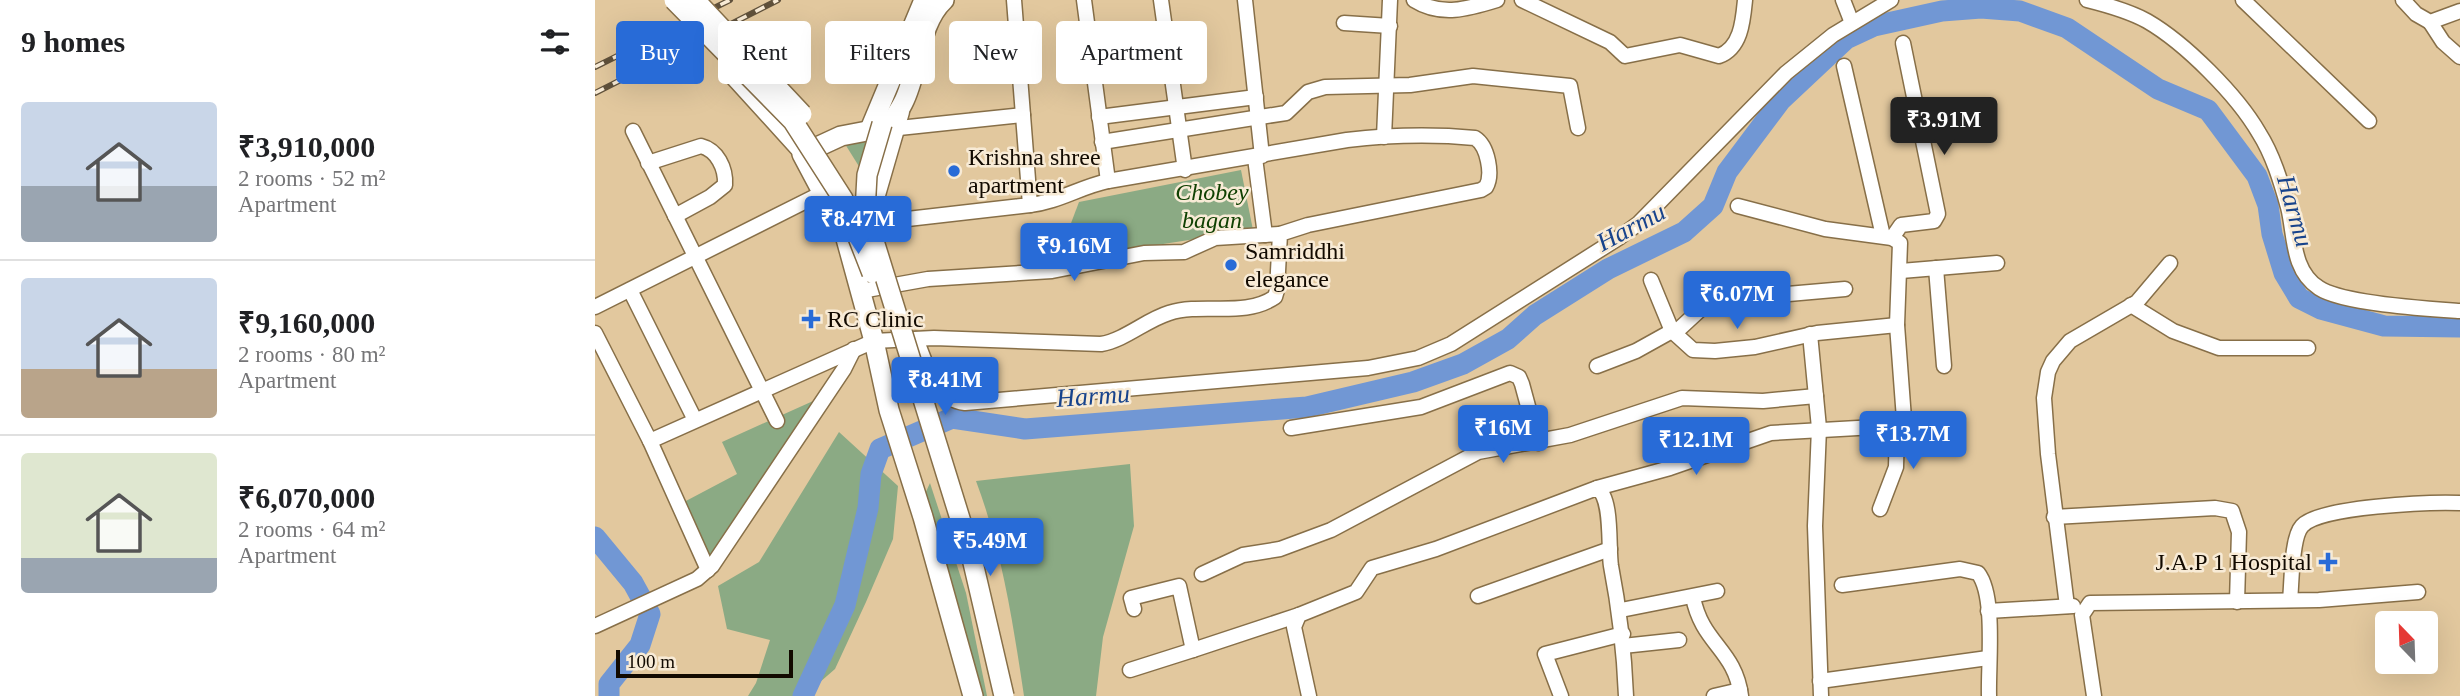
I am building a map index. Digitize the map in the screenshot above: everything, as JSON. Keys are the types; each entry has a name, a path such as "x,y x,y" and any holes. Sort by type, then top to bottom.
{"main road":[{"path":"674,0 793,121 843,199 888,314 984,589 1006,696"},
{"path":"695,0 807,119 860,206 904,314 974,595 995,696"},
{"path":"924,0 867,175 865,212 971,554 1006,696"},
{"path":"936,0 857,184 857,213 910,368 970,568 995,696"},
{"path":"944,0 937,6 929,25 904,102 888,127 841,136 802,154 845,234 874,341 889,410 973,696"}],"street":[{"path":"1014,0 1030,205"},
{"path":"1084,0 1108,181"},
{"path":"1161,0 1185,170"},
{"path":"650,441 874,341 916,339 1101,344 1112,342 1144,323 1170,313 1195,308 1261,305 1275,297 1277,290 1273,235 1258,157 1258,117 1245,0"},
{"path":"1384,137 1390,0"},
{"path":"1414,0 1438,10 1471,8 1497,0"},
{"path":"1522,0 1610,42 1625,56 1680,45 1719,57 1727,52 1738,36 1745,0"},
{"path":"1843,0 1852,23"},
{"path":"916,339 936,387 954,401 965,403 1368,368 1418,358 1483,325 1639,223 1786,73 1852,23 1891,0"},
{"path":"2087,0 2128,12 2164,33 2200,64 2243,111 2258,130 2275,167 2300,265 2319,288 2383,304 2460,310"},
{"path":"2243,0 2369,121"},
{"path":"2403,0 2430,22 2443,42 2460,57"},
{"path":"2430,22 2460,11"},
{"path":"1344,23 1389,26"},
{"path":"1888,237 1901,225 1934,221 1938,214 1903,43"},
{"path":"1844,66 1888,237"},
{"path":"1103,142 1292,110 1302,97 1317,88 1388,86 1472,76 1562,83 1570,86 1578,128"},
{"path":"738,84 802,154"},
{"path":"1099,117 1256,97"},
{"path":"845,234 876,202 884,126 904,102"},
{"path":"884,126 1023,115"},
{"path":"632,131 777,421"},
{"path":"845,234 890,221 1055,201 1084,186 1108,181 1384,137 1426,135 1475,138 1485,147 1489,183 1481,190 1308,225 1273,235 1215,237 1184,251 1144,253 1052,271 935,278 861,290"},
{"path":"648,163 701,146 717,155 725,185 710,197 675,215"},
{"path":"595,307 824,192"},
{"path":"1130,670 1299,615 1356,592 1373,568 1436,550 1597,488 1670,468 1762,435 1819,428 1897,425 1904,419 1905,412 1897,325 1901,246 1888,237 1825,229 1738,206"},
{"path":"1901,271 1997,263"},
{"path":"2067,606 2053,517 2045,398 2048,372 2053,361 2070,341 2131,305 2170,263"},
{"path":"1936,268 1944,366"},
{"path":"1650,280 1674,332 1689,347 1701,351 1755,347 1810,334 1897,325"},
{"path":"1597,366 1674,332 1703,307 1719,300 1845,289"},
{"path":"631,290 695,420"},
{"path":"2131,305 2173,331 2219,348 2308,348"},
{"path":"595,333 650,441 708,570"},
{"path":"1810,334 1819,428 1815,526 1821,688 1988,658"},
{"path":"595,626 697,579 708,570 844,369 854,348"},
{"path":"1291,428 1421,407 1510,373 1519,377 1522,384 1538,443"},
{"path":"1202,574 1243,555 1280,549 1331,530 1478,452 1538,443 1669,401 1763,401 1816,396"},
{"path":"1880,509 1896,467 1897,425"},
{"path":"1597,488 1604,497 1621,610 1626,696"},
{"path":"2290,600 2297,536 2308,522 2337,512 2460,503"},
{"path":"2053,517 2215,508 2232,511 2239,532 2237,602"},
{"path":"1478,596 1610,549"},
{"path":"1842,585 1971,570 1982,579 1987,611 1989,696"},
{"path":"1134,609 1131,598 1179,586 1193,650"},
{"path":"1621,610 1717,591"},
{"path":"1987,611 2087,605 2107,601 2237,602 2367,598 2419,592"},
{"path":"1693,597 1702,627 1732,662 1741,693 1714,696"},
{"path":"2087,605 2082,619 2094,696"},
{"path":"1299,615 1294,627 1309,696"},
{"path":"1561,696 1545,654 1623,640 1679,640"}],"green space":[{"path":"878,143 875,192 845,144"},
{"name":"Chobey bagan","path":"1241,170 1253,230 1080,257 1068,231 1079,202"},
{"path":"822,397 710,558 684,502 737,474 722,442"},
{"path":"839,432 898,486 893,539 835,669 804,696 748,696 756,683 770,640 727,629 718,586 759,562"},
{"path":"1130,464 1134,526 1103,637 1096,696 1024,696 1000,560 976,481"},
{"path":"930,483 966,593 987,696 980,696 924,496"}],"waterway":[{"name":"Harmu","path":"803,696 845,605 868,508 871,474 880,449 952,418 1025,429 1307,407 1413,382 1463,364 1508,339 1535,315 1608,269 1684,232 1713,206 1727,172 1781,100 1846,39 1874,26 1942,11 1981,8 2020,11 2067,28 2158,89 2208,110 2257,176 2268,205 2272,234 2284,273 2299,298 2321,309 2384,326 2460,327"},
{"name":"Harmu","path":"595,537 633,583 650,614 640,645 609,684 609,696"}],"railway":[{"path":"595,67 730,0"},
{"path":"595,93 778,0"}],"place":[{"name":"Krishna shree apartment","path":"954,171"},
{"name":"Samriddhi elegance","path":"1231,265"},
{"name":"RC Clinic","path":"811,319"},
{"name":"J.A.P 1 Hospital","path":"2328,562"}]}
